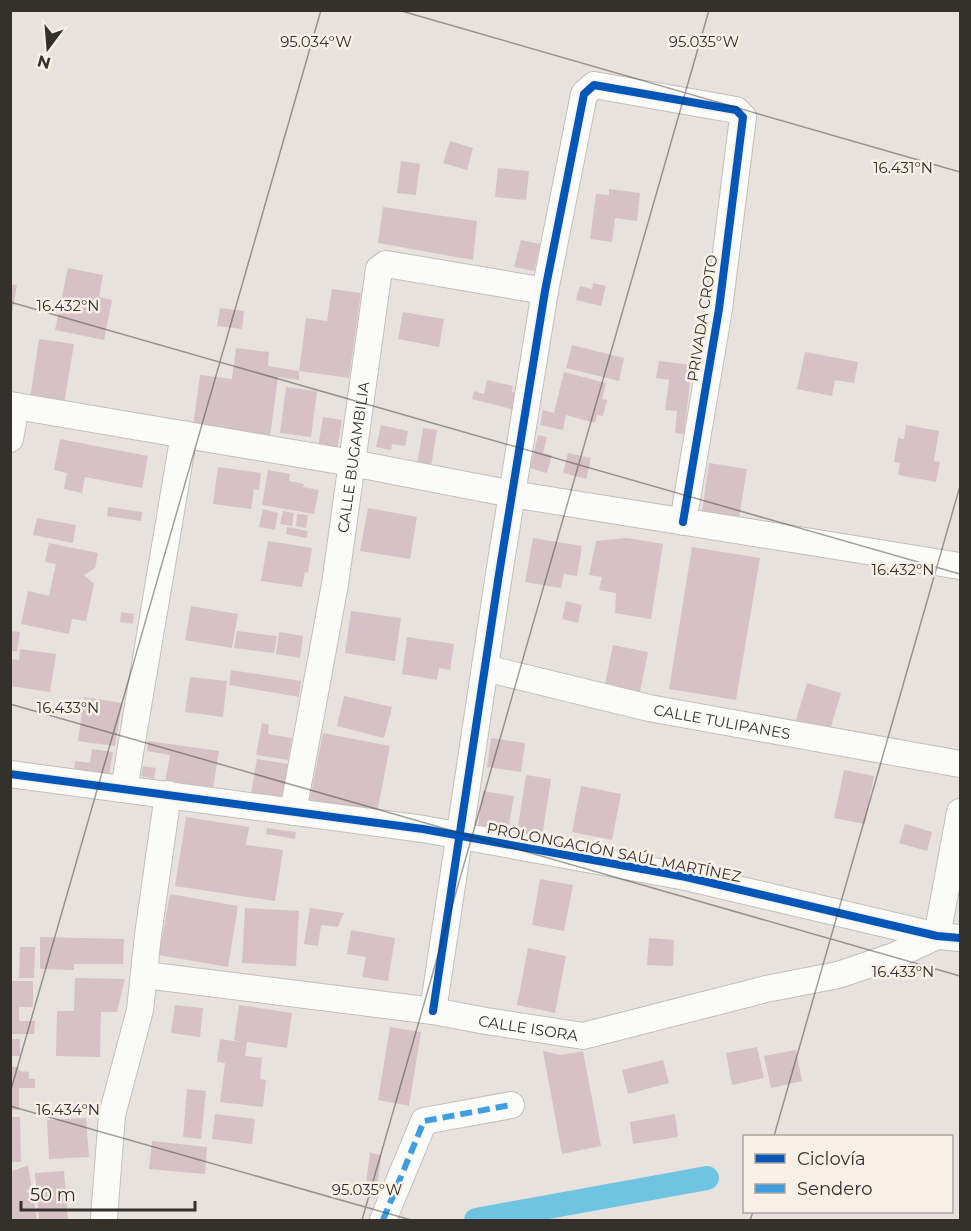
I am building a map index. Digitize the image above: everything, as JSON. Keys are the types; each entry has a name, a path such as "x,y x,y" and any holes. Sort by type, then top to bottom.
{"street":[{"name":"PRIVADA CROTO","path":"545,291 584,94 589,89 594,85 736,110 742,117 718,309 683,522"},
{"name":"CALLE BUGAMBILIA","path":"292,812 335,584 379,268 386,264 545,291"},
{"path":"434,1011 485,668 545,291"},
{"path":"10,439 13,405 352,463 512,494 960,566"},
{"path":"124,789 184,434"},
{"name":"CALLE TULIPANES","path":"485,668 649,708 960,764"},
{"name":"PROLONGACIÓN SAÚL MARTÍNEZ","path":"10,774 460,836 686,877 949,937"},
{"path":"104,1218 112,1115 140,1010 168,794"},
{"path":"949,937 960,812"},
{"name":"CALLE ISORA","path":"145,975 434,1011 584,1035 766,989 838,975 949,937"},
{"path":"383,1220 424,1121 511,1105"}],"building":[{"path":"450,141 473,148 467,170 443,163"},
{"path":"401,161 420,164 416,195 397,193"},
{"path":"498,168 529,171 526,200 495,197"},
{"path":"609,189 640,193 637,221 615,218 612,242 590,239 596,194 609,195"},
{"path":"383,207 477,221 473,260 378,243"},
{"path":"521,240 540,244 534,271 514,267"},
{"path":"68,268 103,275 99,297 112,300 104,340 55,330"},
{"path":"593,283 606,286 601,306 576,300 580,286 592,289"},
{"path":"10,284 17,285 12,314 10,314"},
{"path":"332,289 361,293 349,378 299,371 306,318 327,321"},
{"path":"220,308 244,311 242,329 217,326"},
{"path":"403,312 444,319 439,347 398,339"},
{"path":"39,339 74,344 64,404 30,399"},
{"path":"572,345 624,358 619,381 566,368"},
{"path":"236,348 269,352 268,366 299,371 299,380 278,377 270,437 193,427 200,375 232,379"},
{"path":"805,352 858,362 854,383 835,380 832,396 797,389"},
{"path":"659,361 692,365 684,434 675,433 677,411 665,410 669,380 656,378"},
{"path":"564,372 606,383 602,399 607,400 603,416 597,415 595,423 566,415 563,430 540,425 543,410 554,413"},
{"path":"487,380 513,386 512,392 519,394 515,410 472,399 474,391 484,394"},
{"path":"286,387 317,391 311,437 280,433"},
{"path":"323,417 342,420 337,450 318,447"},
{"path":"381,425 408,431 405,446 392,444 391,450 376,447"},
{"path":"906,425 939,431 934,461 940,462 936,482 898,475 900,463 894,462 898,438 904,439"},
{"path":"423,428 437,430 431,467 417,465"},
{"path":"538,435 547,437 543,453 552,455 547,473 530,468"},
{"path":"60,439 148,456 142,488 85,477 82,493 64,489 67,473 54,470"},
{"path":"568,453 591,458 586,479 563,473"},
{"path":"709,463 747,469 739,518 702,512"},
{"path":"218,467 261,473 259,490 254,489 251,509 213,504"},
{"path":"268,470 290,474 289,481 319,490 314,514 262,505"},
{"path":"108,507 142,512 141,521 107,516"},
{"path":"368,508 417,517 410,559 360,551"},
{"path":"263,509 278,513 275,530 259,527"},
{"path":"283,511 294,513 292,526 280,524"},
{"path":"297,514 308,515 306,528 296,526"},
{"path":"37,518 76,525 73,543 33,535"},
{"path":"287,527 308,531 307,538 286,534"},
{"path":"533,538 582,546 577,576 564,574 561,588 525,582"},
{"path":"627,538 663,544 651,619 615,613 616,593 599,590 602,577 589,575 596,541"},
{"path":"268,541 312,548 308,573 305,572 302,587 261,581"},
{"path":"49,543 98,553 95,568 84,575 94,584 86,621 72,619 69,634 21,624 28,591 49,596 56,564 45,562"},
{"path":"692,547 760,558 736,700 669,689"},
{"path":"566,601 582,605 578,623 562,619"},
{"path":"191,606 238,614 232,648 185,640"},
{"path":"351,611 401,618 395,661 345,653"},
{"path":"121,612 134,614 133,624 120,622"},
{"path":"10,631 20,632 17,652 10,650"},
{"path":"237,631 277,636 274,653 234,648"},
{"path":"279,632 303,636 300,658 276,654"},
{"path":"407,637 454,644 450,670 439,668 437,680 402,674"},
{"path":"613,645 648,652 640,692 605,684"},
{"path":"20,649 56,654 50,692 10,686 10,659 19,660"},
{"path":"231,670 301,681 299,697 229,685"},
{"path":"190,677 227,681 223,717 185,712"},
{"path":"807,683 841,693 830,730 796,720"},
{"path":"344,696 392,707 384,738 337,726"},
{"path":"84,697 122,703 115,746 78,741"},
{"path":"262,723 269,725 268,734 292,738 288,760 256,755"},
{"path":"323,733 390,746 377,813 310,799"},
{"path":"491,738 525,743 521,772 487,767"},
{"path":"148,741 219,751 213,789 165,782 170,755 147,751"},
{"path":"92,749 113,752 109,775 74,770 75,761 90,763"},
{"path":"257,759 289,764 283,799 251,793"},
{"path":"143,766 156,768 154,779 141,776"},
{"path":"844,770 874,776 865,824 834,818"},
{"path":"526,775 551,779 542,837 517,833"},
{"path":"581,786 621,794 612,840 572,832"},
{"path":"483,791 514,796 508,830 478,825"},
{"path":"186,817 249,827 246,845 283,850 275,901 175,886"},
{"path":"905,824 932,832 927,851 899,843"},
{"path":"267,828 296,832 295,839 266,834"},
{"path":"540,879 573,885 564,931 532,925"},
{"path":"170,894 238,906 228,967 159,955"},
{"path":"245,908 299,911 296,966 242,963"},
{"path":"310,908 344,913 338,927 321,925 318,946 304,944"},
{"path":"351,930 395,938 388,981 362,977 366,957 347,954"},
{"path":"40,937 124,939 123,964 74,964 74,970 40,969"},
{"path":"649,938 674,940 673,966 647,965"},
{"path":"20,947 35,947 34,978 19,978"},
{"path":"528,948 566,956 555,1013 517,1005"},
{"path":"75,978 125,979 117,1012 101,1012 100,1057 56,1056 57,1011 74,1011"},
{"path":"10,981 33,981 33,1007 19,1007 19,1021 35,1021 34,1034 10,1034"},
{"path":"175,1005 203,1008 200,1037 171,1033"},
{"path":"239,1005 292,1013 287,1048 247,1042 245,1056 262,1058 260,1079 266,1080 263,1107 220,1102 225,1063 217,1062 220,1039 241,1042 234,1040"},
{"path":"390,1027 421,1032 409,1106 378,1100"},
{"path":"10,1039 20,1039 20,1056 10,1056"},
{"path":"757,1047 764,1078 732,1085 726,1053"},
{"path":"796,1050 802,1081 771,1088 764,1056"},
{"path":"543,1051 561,1055 583,1051 601,1146 562,1154"},
{"path":"663,1060 669,1083 628,1094 622,1070"},
{"path":"10,1067 19,1067 19,1071 29,1072 29,1079 35,1079 35,1088 19,1088 19,1110 10,1110"},
{"path":"187,1089 206,1091 201,1139 183,1137"},
{"path":"215,1114 255,1119 252,1144 212,1139"},
{"path":"675,1114 678,1137 633,1144 630,1122"},
{"path":"10,1117 20,1117 21,1162 10,1162"},
{"path":"86,1118 89,1157 49,1159 47,1120"},
{"path":"152,1141 207,1147 205,1174 149,1169"},
{"path":"370,1153 381,1155 376,1198 364,1197"},
{"path":"28,1165 37,1220 10,1220 10,1172"},
{"path":"64,1171 68,1220 39,1220 35,1173"}],"waterway":[{"path":"476,1220 707,1178"}],"marked path":[{"path":"383,1220 424,1121 511,1105"}],"cycle path":[{"path":"433,1011 499,574 545,291 584,94 594,85 736,110 743,117 719,309 683,522"},
{"path":"10,774 423,829 686,877 937,936 960,938"}]}
